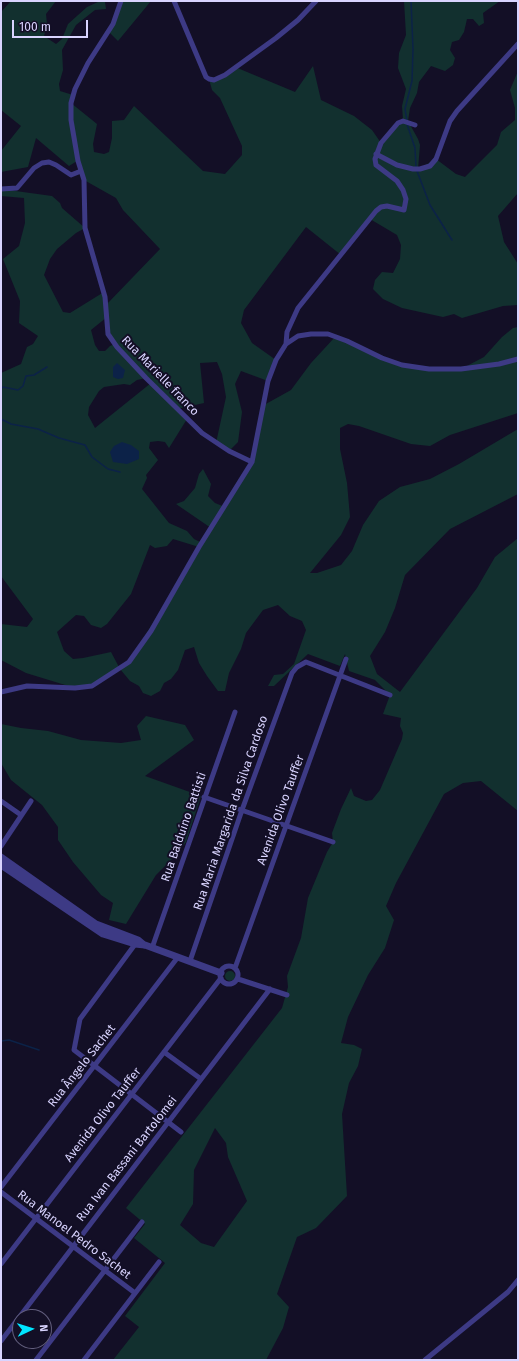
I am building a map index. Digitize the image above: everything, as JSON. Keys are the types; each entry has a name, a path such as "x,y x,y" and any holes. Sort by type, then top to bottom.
{"street":[{"name":"Rua Marielle franco","path":"121,1 113,24 88,63 74,89 71,103 71,120 84,180 85,228 105,297 108,334 117,347 139,371 202,433 229,451 252,462"},
{"path":"174,1 206,77 214,80 225,75 276,38 298,20 316,1"},
{"path":"376,154 397,165 413,169 420,170 430,166 436,159 450,121 458,110 518,44"},
{"path":"286,344 287,332 298,308 376,211 381,207 387,206 402,211 405,208 406,199 402,190 397,181 376,165 376,154 390,131 405,121 415,125"},
{"path":"1,189 17,188 34,168 42,163 49,162 71,175 81,171"},
{"path":"1,692 27,686 75,688 92,686 130,662 151,631 199,548 252,462 268,381 276,360 286,344 298,336 328,334 347,341 382,358 402,365 429,369 461,369 498,364 518,358"},
{"name":"Avenida Olivo Tauffer","path":"235,968 346,659"},
{"name":"Rua Maria Margarida da Silva Cardoso","path":"190,961 242,810 292,673 297,667 306,662 340,674"},
{"path":"340,674 390,695"},
{"name":"Rua Balduíno Battisti","path":"152,948 235,712"},
{"path":"204,797 333,842"},
{"path":"1,801 21,815"},
{"path":"1,846 31,801"},
{"path":"1,858 18,873 67,907 96,924 144,945 190,961 221,975 225,984 236,982 238,978 238,973 235,968 228,966 221,975"},
{"path":"1,864 18,873"},
{"path":"137,942 80,1019 74,1050 181,1132"},
{"name":"Rua Ângelo Sachet","path":"1,1187 178,957"},
{"name":"Avenida Olivo Tauffer","path":"1,1264 164,1052 221,975"},
{"path":"238,978 286,995"},
{"name":"Rua Ivan Bassani Bartolomei","path":"1,1340 270,989"},
{"path":"164,1052 201,1079"},
{"name":"Rua Manoel Pedro Sachet","path":"1,1192 135,1293"},
{"path":"36,1360 142,1222"},
{"path":"84,1360 159,1262"},
{"path":"425,1360 508,1292 518,1280"}],"green space":[{"path":"11,1 56,1 46,14 47,24 44,36 56,44 62,39 68,24 87,7 98,2 105,2 106,9 95,10 76,25 62,50 63,70 59,84 60,91 73,95 71,103 97,124 93,144 94,152 104,154 109,152 112,138 112,121 124,120 134,106 203,171 225,174 242,155 242,146 220,98 212,90 209,79 214,80 235,67 295,92 313,66 321,100 354,116 372,130 381,143 403,120 402,106 406,89 398,68 399,53 406,35 404,1 500,1 483,13 484,23 479,26 473,19 467,19 464,32 459,40 452,42 450,50 455,58 453,65 445,71 431,66 419,82 417,93 410,108 408,121 420,145 418,169 436,159 456,174 465,177 497,145 501,132 515,120 515,108 510,90 518,71 518,193 498,216 504,242 518,264 518,305 503,306 462,318 454,314 443,317 402,308 383,299 373,289 375,280 382,272 393,273 400,259 401,245 397,235 370,219 341,255 306,227 244,310 241,323 252,343 276,360 268,381 241,371 235,384 242,412 238,442 229,451 216,443 226,397 222,374 217,362 200,363 204,403 177,409 187,419 169,448 165,442 150,442 149,448 158,460 146,475 147,478 142,489 169,523 187,531 194,539 202,543 211,528 176,504 184,501 195,488 199,474 203,469 211,484 208,496 215,503 225,507 252,462 264,405 291,390 311,363 335,337 402,365 461,369 484,357 502,337 513,328 518,327 518,413 450,435 430,446 411,444 359,426 348,424 340,428 340,449 347,483 350,517 341,535 310,573 317,573 341,565 352,551 363,525 379,501 400,487 430,479 459,464 518,429 518,494 450,529 405,575 395,608 385,632 370,656 377,674 400,692 477,588 495,557 518,538 518,811 481,781 463,783 444,794 396,883 386,906 394,920 385,948 368,975 348,1017 341,1043 354,1045 362,1049 358,1066 349,1083 342,1114 347,1196 316,1228 297,1237 277,1294 289,1307 283,1328 266,1360 113,1360 139,1327 125,1316 165,1263 134,1238 145,1224 126,1208 282,1008 288,987 287,976 301,938 308,898 327,852 333,842 332,833 341,809 351,788 354,796 366,801 372,800 380,790 402,739 403,733 400,726 401,718 383,714 390,695 375,680 349,671 345,654 340,666 308,654 274,686 268,686 274,675 283,674 294,664 306,630 302,621 290,616 278,605 263,610 246,633 241,649 229,673 225,691 218,691 207,676 199,663 194,647 185,650 178,670 171,679 164,683 160,691 151,696 143,693 139,686 130,681 120,669 92,686 75,688 26,673 1,660 1,624 27,627 33,619 1,576 1,373 21,364 27,347 33,344 38,336 19,323 20,301 3,259 19,246 25,223 24,198 1,196 1,189 52,196 60,203 62,208 85,228 76,233 57,249 50,259 44,275 63,312 70,313 104,292 107,304 160,249 123,210 116,198 84,180 77,161 69,166 36,138 28,167 1,172 1,151 21,126 1,110 1,12","holes":["107,317 107,326 115,344 110,346 105,351 99,351 95,345 91,330","146,378 151,383 95,428 88,415 89,407 99,391 104,387 124,384 130,385 137,380","173,539 199,547 129,662 120,669 111,652 73,659 64,651 57,632 76,615 84,616 91,625 101,628 107,624 131,594 150,545 155,548 167,546","215,1128 226,1143 228,1157 247,1201 214,1247 201,1243 180,1225 193,1204 194,1170"]},
{"path":"121,1 151,1 118,41 108,31"},
{"path":"146,716 185,725 194,740 145,776 201,796 186,842 179,852 156,875 126,924 109,920 113,903 101,895 73,862 58,840 58,827 42,805 11,780 1,763 1,724 48,731 81,740 121,743 141,740 137,726"},
{"path":"228,971 232,971 234,972 234,980 228,981 225,978 225,974"}],"water":[{"path":"117,363 125,370 123,378 118,379 113,377 113,367"},
{"path":"122,442 131,445 139,451 139,459 127,464 113,462 110,452 114,446"}],"waterway":[{"path":"407,121 405,109 412,81 413,49 411,1"},
{"path":"407,124 415,148 416,167"},
{"path":"417,171 430,205 452,240"},
{"path":"1,389 3,387 18,390 23,386 26,376 34,375 47,367"},
{"path":"1,419 11,424 38,429 59,438 85,445 92,457 108,469 120,472"},
{"path":"1,1041 9,1040 39,1050"}]}
